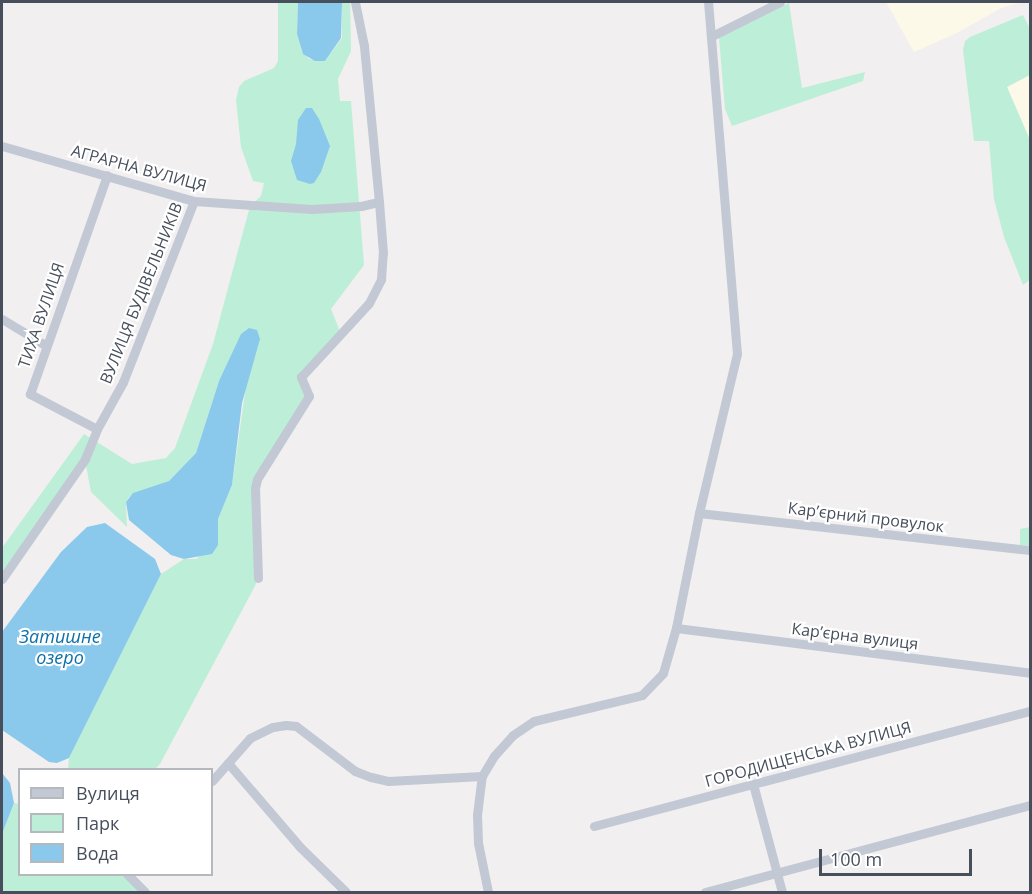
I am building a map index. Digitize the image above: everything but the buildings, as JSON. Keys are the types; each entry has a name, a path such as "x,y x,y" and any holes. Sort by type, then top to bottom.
{"street":[{"path":"258,578 255,488 257,479 309,396 301,377 369,303 381,279 383,253 379,201 364,46 355,2"},
{"path":"488,892 478,843 477,815 482,776 503,745 534,721 631,699 650,689 663,674 676,628 699,513 737,354 708,2"},
{"path":"712,36 780,2"},
{"name":"АГРАРНА ВУЛИЦЯ","path":"2,146 194,201 312,209 361,206 379,201"},
{"name":"ТИХА ВУЛИЦЯ","path":"97,429 30,394 45,345 107,175"},
{"name":"ВУЛИЦЯ БУДІВЕЛЬНИКІВ","path":"2,579 85,459 97,429 123,382 194,201"},
{"path":"2,319 45,345"},
{"name":"Карʼєрний провулок","path":"699,513 1030,550"},
{"name":"Карʼєрна вулиця","path":"676,628 1030,673"},
{"name":"ГОРОДИЩЕНСЬКА ВУЛИЦЯ","path":"594,826 1030,711"},
{"path":"213,780 250,738 273,727 286,725 296,726 355,771 371,777 388,781 482,776"},
{"path":"228,763 300,847 346,892"},
{"path":"753,784 782,892"},
{"path":"705,892 1030,804"},
{"path":"129,876 145,892"}],"shaded area":[{"path":"886,2 1023,2 1001,8 957,33 914,52"},
{"path":"1030,75 1030,140 1007,87"}],"green space":[{"path":"278,2 298,2 297,34 302,51 309,59 325,61 342,38 342,2 350,2 351,51 338,79 340,101 351,101 364,265 331,309 341,334 301,377 309,396 257,479 258,578 255,586 160,764 156,768 68,768 69,758 161,574 184,559 196,559 218,540 218,519 232,485 246,386 219,381 196,453 169,481 129,497 126,502 127,527 91,492 85,460 2,579 2,548 84,434 132,464 166,458 175,448 213,344 250,206 261,196 264,183 253,181 241,147 236,100 239,87 244,81 274,68 278,61"},
{"path":"789,3 802,88 865,72 863,81 732,126 725,109 719,38"},
{"path":"1023,15 1030,29 1030,75 1007,87 1030,140 1030,280 1023,285 1004,237 994,199 989,141 974,141 963,50 965,41 970,37"},
{"path":"1030,527 1030,546 1020,545 1020,529"},
{"path":"14,803 18,804 18,876 128,876 145,892 2,892 2,834"}],"water":[{"path":"298,2 342,2 341,38 325,61 315,61 303,54 297,34"},
{"path":"306,108 312,108 319,119 330,146 321,172 314,183 310,184 297,180 291,161 296,144 298,120"},
{"path":"249,328 257,330 260,339 242,403 232,485 218,519 218,545 212,554 184,559 171,555 129,520 126,502 133,493 169,481 196,453 219,381 241,334"},
{"name":"Затишне озеро","path":"105,523 155,559 161,574 69,758 57,763 49,762 2,730 2,632 61,552 87,527"},
{"path":"2,773 10,783 14,803 2,834"}]}
